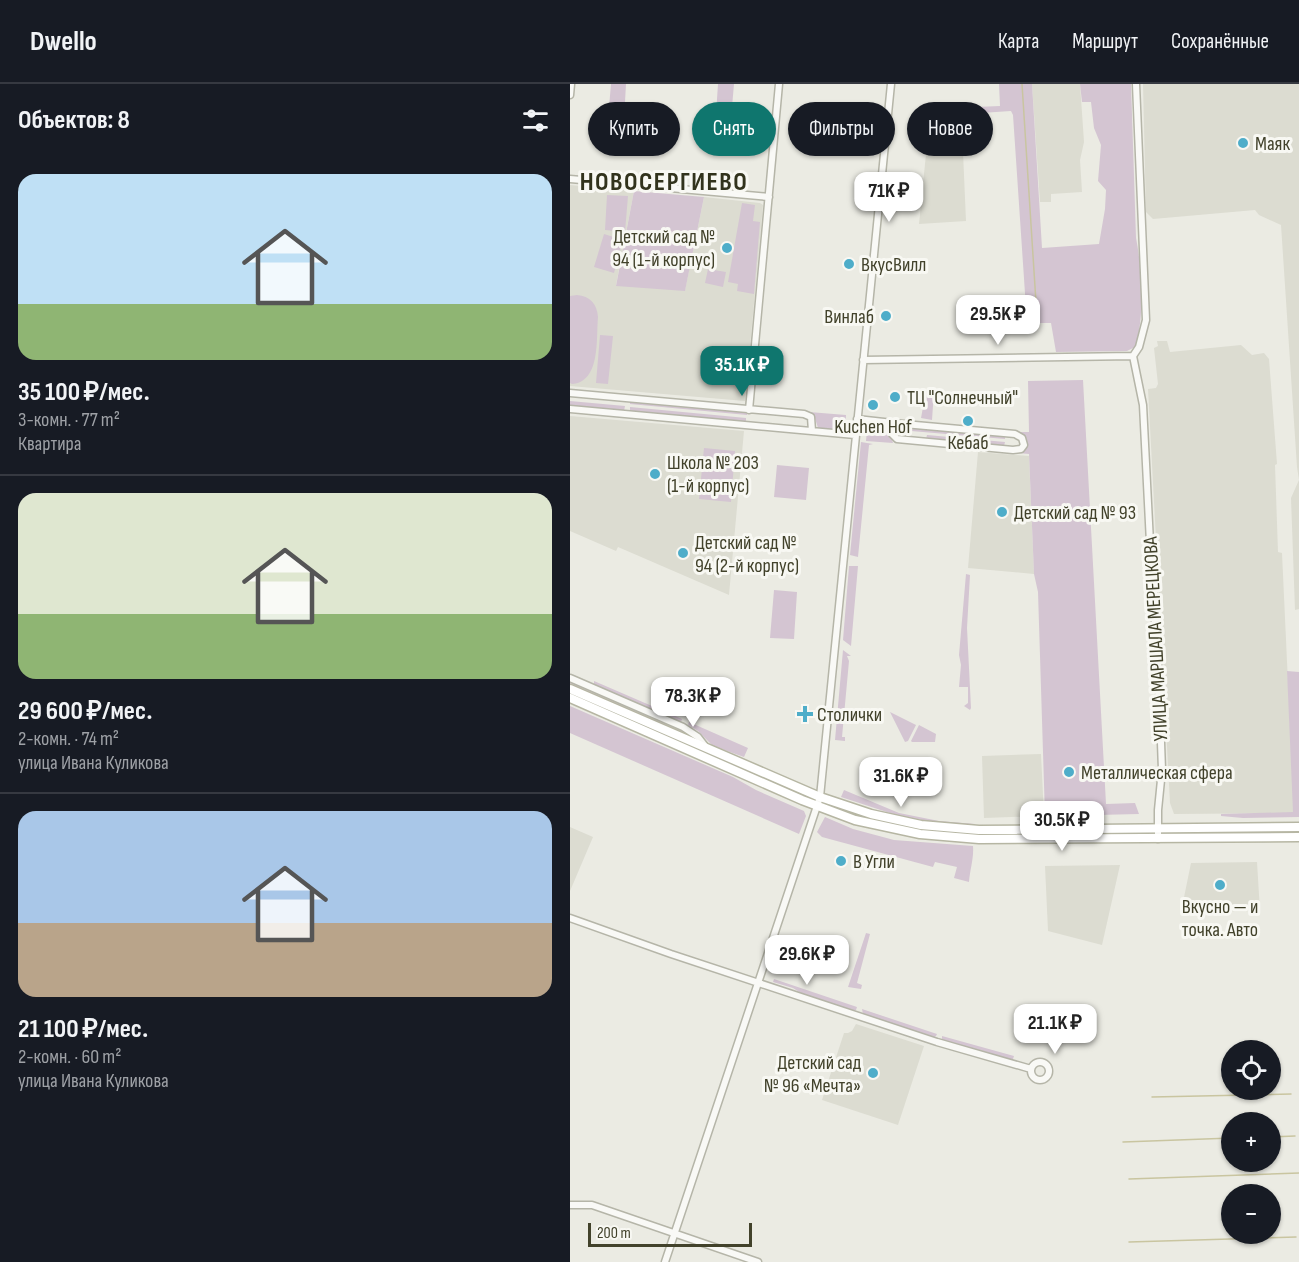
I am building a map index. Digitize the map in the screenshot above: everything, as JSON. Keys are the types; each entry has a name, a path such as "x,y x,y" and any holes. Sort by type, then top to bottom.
{"main road":[{"path":"570,689 707,748 819,802"},
{"path":"570,698 874,825 947,837 1158,834 1299,827"},
{"path":"1158,834 1299,837"}],"street":[{"path":"570,95 571,84"},
{"path":"749,410 779,84"},
{"path":"665,1262 819,802 827,741 891,84"},
{"path":"863,360 1133,356 1139,347 1146,320 1136,84"},
{"path":"570,179 769,197"},
{"name":"УЛИЦА МАРШАЛА МЕРЕЦКОВА","path":"1133,356 1143,405 1157,640 1162,770 1158,834"},
{"path":"570,393 808,415 813,420 812,431"},
{"path":"570,409 855,435"},
{"path":"857,419 1015,434 1022,438 1024,445 1018,450 897,439 892,434 893,423"},
{"path":"570,678 691,731 707,748"},
{"path":"570,918 670,954 937,1042 1031,1069"},
{"path":"570,1205 592,1205 758,1262"}],"shaded area":[{"path":"611,84 626,84 625,102 609,102"},
{"path":"718,84 734,84 732,102 717,102"},
{"path":"999,84 1032,84 1042,248 1099,244 1106,190 1098,181 1101,145 1094,128 1091,102 1082,102 1080,84 1131,84 1136,238 1141,278 1140,322 1135,347 1127,351 1056,352 1051,323 1027,323 1013,115 1011,111 993,112 993,106 1000,106"},
{"path":"1032,84 1080,84 1084,142 1080,160 1082,192 1051,194 1051,202 1040,202"},
{"path":"1143,84 1299,84 1299,480 1281,225 1259,215 1255,210 1153,219 1146,212"},
{"path":"926,156 963,156 966,221 919,224"},
{"path":"570,185 634,191 616,285 685,290 704,197 763,205 745,401 570,386"},
{"path":"634,191 704,197 685,291 616,286"},
{"path":"607,195 628,196 625,232 605,230"},
{"path":"742,203 755,205 753,221 760,222 754,294 737,291 738,284 728,282"},
{"path":"604,234 623,240 614,273 594,267"},
{"path":"708,269 726,272 723,287 705,283"},
{"path":"577,295 589,299 596,308 597,336 595,358 588,376 572,384 570,383 570,296"},
{"path":"600,335 613,336 608,384 596,383"},
{"path":"1157,341 1167,341 1170,352 1241,345 1252,355 1264,353 1269,359 1277,464 1275,465 1278,552 1282,553 1294,813 1174,814 1170,803 1148,389 1156,388 1158,384 1154,348 1158,346"},
{"path":"1083,380 1106,804 1135,803 1139,814 1055,816 1053,805 1053,816 1045,816 1038,592 1034,574 1029,454 1018,453 1027,443 1024,436 1018,432 1029,432 1028,381"},
{"path":"926,391 934,391 932,420 921,418"},
{"path":"570,401 625,406 624,411 570,406"},
{"path":"630,402 747,412 747,415 630,404"},
{"path":"630,407 746,418 746,422 630,411"},
{"path":"809,412 846,415 845,431 818,428 814,415"},
{"name":"Школа № 203 (1-й корпус)","path":"570,416 744,431 729,595 618,547 616,551 570,531"},
{"path":"912,428 1005,436 1005,439 911,431"},
{"path":"867,431 890,433 893,443 866,441"},
{"path":"927,435 1005,442 1004,446 926,439"},
{"path":"861,442 873,444 869,445 858,557 850,555"},
{"path":"704,448 735,451 731,502 699,499"},
{"name":"Детский сад № 93","path":"978,452 1029,456 1034,574 968,568"},
{"path":"777,465 809,468 806,500 774,497"},
{"path":"1299,480 1299,609 1295,610 1291,498"},
{"path":"849,566 858,566 851,646 843,640"},
{"path":"966,574 970,575 967,628 970,710 964,706 968,703 968,687 959,687 961,665 959,655"},
{"path":"774,590 797,592 794,639 770,638"},
{"path":"843,650 851,656 847,656 849,661 842,737 845,737 845,741 835,740"},
{"path":"1287,671 1299,672 1299,817 1221,816 1221,814 1293,812"},
{"path":"570,681 687,732 695,738 570,684"},
{"path":"594,681 682,719 681,722 594,684"},
{"path":"570,706 733,777 804,811 806,816 799,834 570,733"},
{"path":"890,712 916,725 908,741 905,742"},
{"path":"689,722 748,748 744,757 713,746 698,731 688,725"},
{"path":"919,725 936,734 935,742 911,741"},
{"path":"1041,754 1044,816 984,818 982,756"},
{"path":"844,790 899,813 939,821 975,824 974,826 938,823 899,816 841,797"},
{"path":"825,817 853,829 894,840 973,846 969,882 954,878 957,867 935,862 933,867 822,837 817,832"},
{"path":"570,827 593,837 570,891"},
{"path":"1257,862 1260,911 1181,912 1191,863"},
{"path":"1120,865 1102,945 1048,931 1045,866"},
{"path":"866,933 870,934 857,983 862,985 861,989 848,987"},
{"path":"774,979 857,1007 856,1010 804,995 793,988 773,982"},
{"path":"862,1009 937,1034 933,1038 863,1014"},
{"name":"Детский сад № 96 «Мечта»","path":"856,1024 924,1046 898,1125 822,1100 844,1033 852,1031"},
{"path":"942,1036 1014,1056 1012,1062 942,1041"}],"waterway":[{"path":"1022,84 1037,318"},
{"path":"1152,1097 1291,1094"},
{"path":"1281,1137 1295,1136"},
{"path":"1123,1142 1221,1138"},
{"path":"1129,1179 1299,1173"},
{"path":"1129,1242 1296,1237"}],"place":[{"name":"Маяк","path":"1243,143"},
{"name":"Детский сад № 94 (1-й корпус)","path":"727,248"},
{"name":"ВкусВилл","path":"849,264"},
{"name":"Винлаб","path":"886,316"},
{"name":"ТЦ \"Солнечный\"","path":"895,397"},
{"name":"Kuchen Hof","path":"873,405"},
{"name":"Кебаб","path":"968,421"},
{"name":"Школа № 203 (1-й корпус)","path":"655,474"},
{"name":"Детский сад № 93","path":"1002,512"},
{"name":"Детский сад № 94 (2-й корпус)","path":"683,553"},
{"name":"Столички","path":"805,714"},
{"name":"Металлическая сфера","path":"1069,772"},
{"name":"В Угли","path":"841,861"},
{"name":"Вкусно — и точка. Авто","path":"1220,885"},
{"name":"Детский сад № 96 «Мечта»","path":"873,1073"}],"district":[{"name":"НОВОСЕРГИЕВО","path":"664,181"}]}
